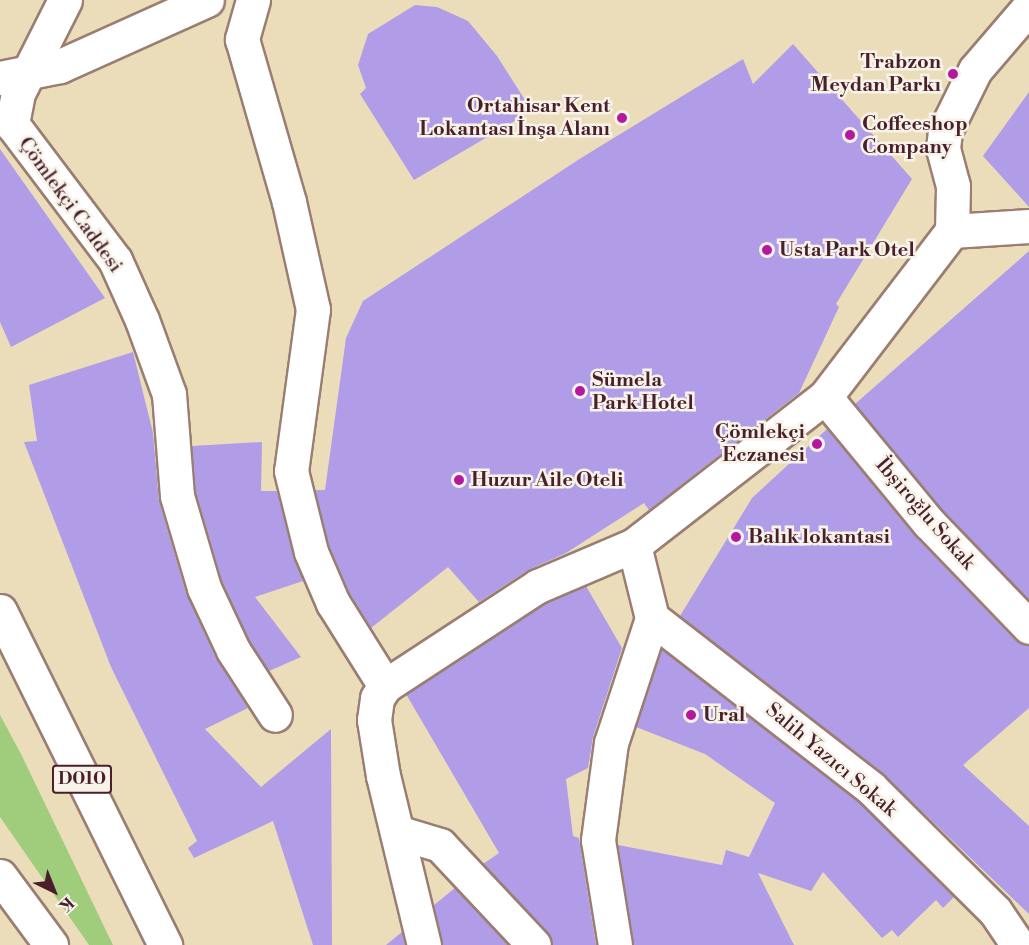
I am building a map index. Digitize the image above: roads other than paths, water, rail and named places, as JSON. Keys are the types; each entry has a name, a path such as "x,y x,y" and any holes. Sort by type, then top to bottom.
{"main road":[{"name":"Çömlekçi Caddesi","path":"65,0 14,75 18,93 12,124 115,260 142,320 169,394 177,496 204,588 233,650 275,715"},
{"path":"14,75 60,66 207,0"},
{"path":"253,0 242,39 289,202 313,309 291,471 311,552 333,603 385,686"},
{"path":"424,945 397,832 374,720 377,698 385,686 538,586 634,545 825,397 952,231 953,186 943,148 945,131 975,70 1029,7"},
{"path":"952,231 1029,226"},
{"name":"İbşiroğlu Sokak","path":"825,397 929,523 1029,627"},
{"path":"615,945 598,840 611,743 652,618 634,545"},
{"name":"D010","path":"0,611 165,945"},
{"name":"Salih Yazıcı Sokak","path":"652,618 871,788 995,911 1018,945"},
{"path":"397,832 440,845 534,945"},
{"path":"0,876 51,945"}],"place":[{"name":"Trabzon Meydan Parkı","path":"953,74"},
{"name":"Ortahisar Kent Lokantası İnşa Alanı","path":"622,118"},
{"name":"Coffeeshop Company","path":"850,135"},
{"name":"Usta Park Otel","path":"767,250"},
{"name":"Sümela Park Hotel","path":"580,391"},
{"name":"Çömlekçi Eczanesi","path":"817,444"},
{"name":"Huzur Aile Oteli","path":"459,480"},
{"name":"Balık lokantasi","path":"736,537"},
{"name":"Ural","path":"691,715"}]}
